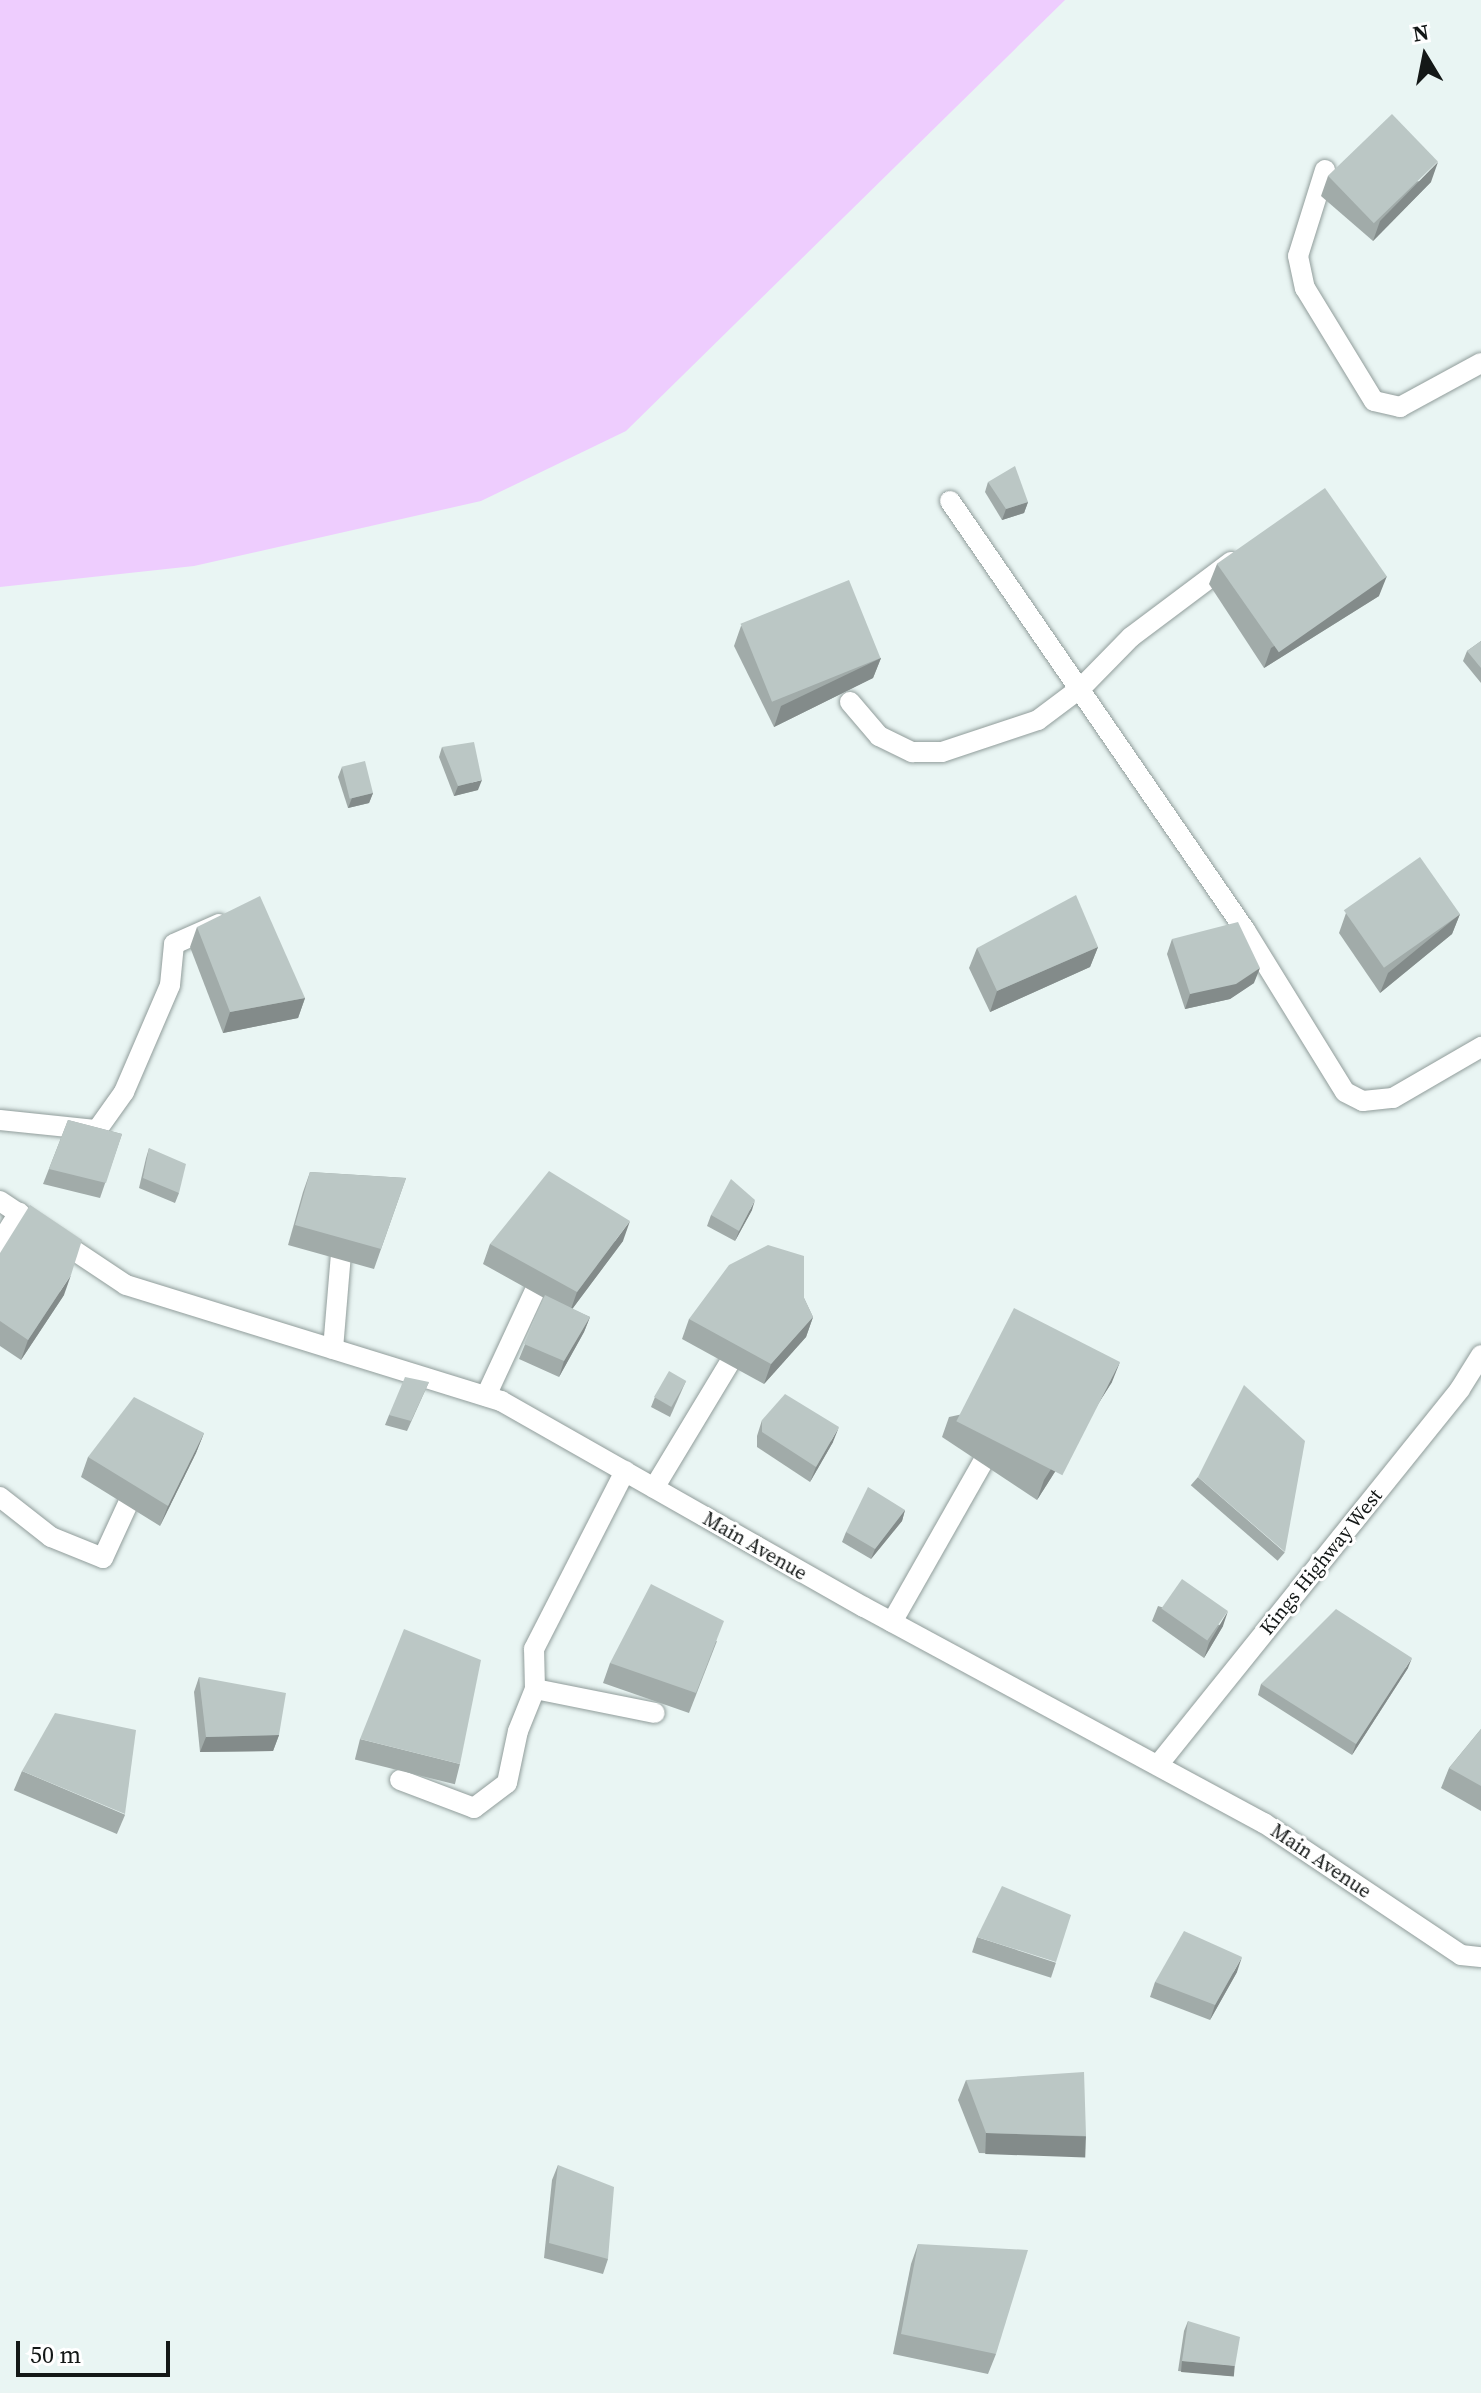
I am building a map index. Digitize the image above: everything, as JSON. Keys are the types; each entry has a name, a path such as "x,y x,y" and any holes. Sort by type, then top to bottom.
{"street":[{"path":"1325,170 1298,256 1305,288 1374,401 1400,407 1481,363"},
{"path":"950,501 1082,687 1245,930 1345,1092 1363,1101 1393,1098 1481,1047"},
{"path":"850,702 879,736 912,752 942,752 1038,720 1082,687 1131,637 1231,562"},
{"path":"0,1120 97,1130 124,1092 170,985 174,944 230,919"},
{"name":"Main Avenue","path":"0,1201 126,1285 486,1396 892,1622 1264,1823 1461,1955 1481,1957"},
{"path":"0,1243 19,1213"},
{"path":"333,1349 342,1241"},
{"path":"486,1396 548,1264"},
{"path":"654,1488 747,1335"},
{"name":"Kings Highway West","path":"1158,1765 1460,1389 1481,1355"},
{"path":"892,1622 1007,1419"},
{"path":"400,1780 474,1808 507,1783 518,1731 535,1689 534,1649 625,1471"},
{"path":"0,1497 51,1537 103,1558 137,1484"},
{"path":"535,1689 655,1713"}],"shaded area":[{"path":"0,0 1065,0 626,431 481,501 194,566 0,587"}],"building":[{"path":"1392,114 1438,161 1374,223 1328,176"},
{"path":"1015,466 1028,502 1006,509 988,482"},
{"path":"1325,488 1387,576 1279,652 1217,564"},
{"path":"849,580 880,658 772,702 741,624"},
{"path":"1481,641 1481,668 1467,651"},
{"path":"474,742 482,780 458,786 442,747"},
{"path":"365,761 373,793 350,799 342,767"},
{"path":"1420,857 1460,914 1384,968 1344,910"},
{"path":"1076,895 1098,947 997,991 977,948"},
{"path":"260,896 305,998 230,1012 197,927"},
{"path":"1238,922 1260,968 1236,984 1190,994 1172,939"},
{"path":"68,1120 122,1134 106,1183 49,1169"},
{"path":"149,1148 186,1164 179,1193 143,1178"},
{"path":"549,1171 630,1221 577,1292 490,1244"},
{"path":"310,1172 406,1178 381,1249 295,1225"},
{"path":"731,1179 755,1200 739,1231 711,1215"},
{"path":"30,1205 82,1240 71,1275 28,1340 0,1321 0,1253"},
{"path":"768,1245 804,1256 804,1298 813,1317 771,1364 689,1319 729,1265"},
{"path":"545,1295 590,1317 564,1361 524,1344"},
{"path":"1014,1308 1120,1362 1062,1475 956,1421"},
{"path":"669,1371 686,1381 671,1407 654,1397"},
{"path":"405,1377 429,1382 411,1421 389,1415"},
{"path":"1244,1385 1305,1441 1285,1552 1198,1477"},
{"path":"785,1394 839,1427 816,1467 762,1432 762,1420"},
{"path":"134,1397 204,1433 168,1506 88,1457"},
{"path":"868,1487 905,1510 875,1549 846,1532"},
{"path":"1182,1579 1228,1611 1207,1641 1161,1608"},
{"path":"651,1584 724,1621 696,1693 610,1663"},
{"path":"1336,1609 1412,1658 1356,1744 1261,1684"},
{"path":"404,1629 481,1660 460,1764 360,1739"},
{"path":"199,1677 286,1693 279,1735 206,1737"},
{"path":"55,1713 136,1730 125,1814 22,1771"},
{"path":"1481,1729 1481,1786 1449,1768"},
{"path":"1002,1886 1071,1915 1056,1962 977,1937"},
{"path":"1184,1931 1242,1957 1215,2005 1155,1982"},
{"path":"1084,2072 1086,2136 986,2133 966,2080"},
{"path":"558,2165 614,2187 608,2259 549,2243"},
{"path":"918,2244 1028,2250 996,2354 901,2334"},
{"path":"1188,2321 1240,2337 1235,2366 1182,2361"}]}
